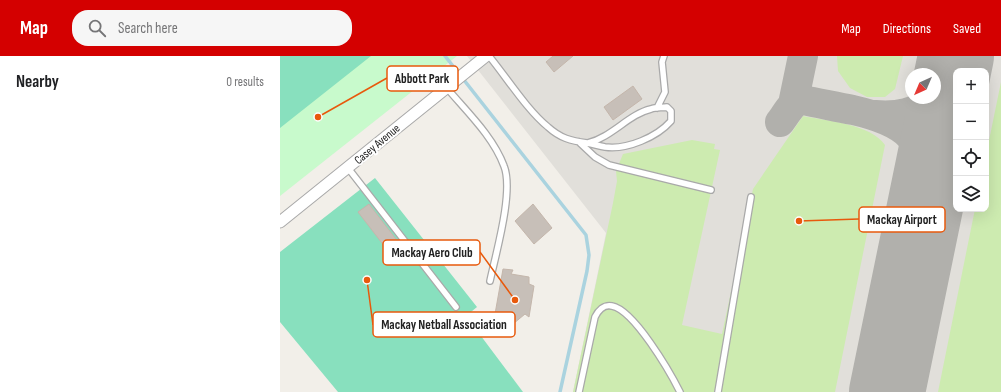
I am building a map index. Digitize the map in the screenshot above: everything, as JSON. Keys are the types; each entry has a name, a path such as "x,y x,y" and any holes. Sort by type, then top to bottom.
{"street":[{"name":"Casey Avenue","path":"280,222 449,84 486,56"}],"lane":[{"path":"489,56 537,116 548,128 566,140 606,147 616,147 650,138 666,127 671,121 671,110 667,107 650,109 628,121 600,140 588,143"},
{"path":"657,108 665,92 662,62 664,56"},
{"path":"449,84 498,152 507,178 504,211 490,281"},
{"path":"579,142 595,157 609,165 711,190"},
{"path":"348,168 456,307"},
{"path":"718,392 751,197"},
{"path":"579,392 595,317 599,310 606,306 612,306 621,310 648,339 663,360 680,392"}],"shaded area":[{"path":"467,56 1001,56 1001,392 573,392 606,233"}],"green space":[{"path":"280,56 457,56 280,196"},
{"path":"280,56 371,56 280,128"},
{"path":"837,56 903,56 895,89 885,97 867,97 850,88 838,71"},
{"path":"1001,82 1001,392 938,392 974,212 989,212 989,140"},
{"path":"803,116 848,124 870,132 885,145 835,392 573,392 613,203 617,181 616,171 623,154 692,140 715,144 714,149 720,150 682,325 722,334 753,189"},
{"path":"375,178 477,307 466,316 523,392 338,392 280,322 280,252"}],"building":[{"path":"553,56 573,56 554,72 546,62"},
{"path":"633,86 642,99 613,120 604,107"},
{"path":"369,204 406,252 395,260 358,212"},
{"path":"533,204 552,228 534,244 515,221"},
{"path":"503,269 513,270 511,274 529,277 529,284 534,286 529,317 525,314 513,324 503,321 505,317 495,314"}],"waterway":[{"path":"445,56 586,235 589,255 587,271 560,392"}],"taxiway":[{"path":"793,104 803,56"},
{"path":"941,89 955,63"},
{"path":"780,122 792,106 798,101 802,100 853,110 887,120 910,136 918,146 927,175 928,194"},
{"path":"875,115 906,113 925,104"}],"runway":[{"path":"887,392 956,56"}],"place":[{"name":"Abbott Park","path":"318,117"},
{"name":"Mackay Airport","path":"799,221"},
{"name":"Mackay Netball Association","path":"367,280"},
{"name":"Mackay Aero Club","path":"515,300"}]}
